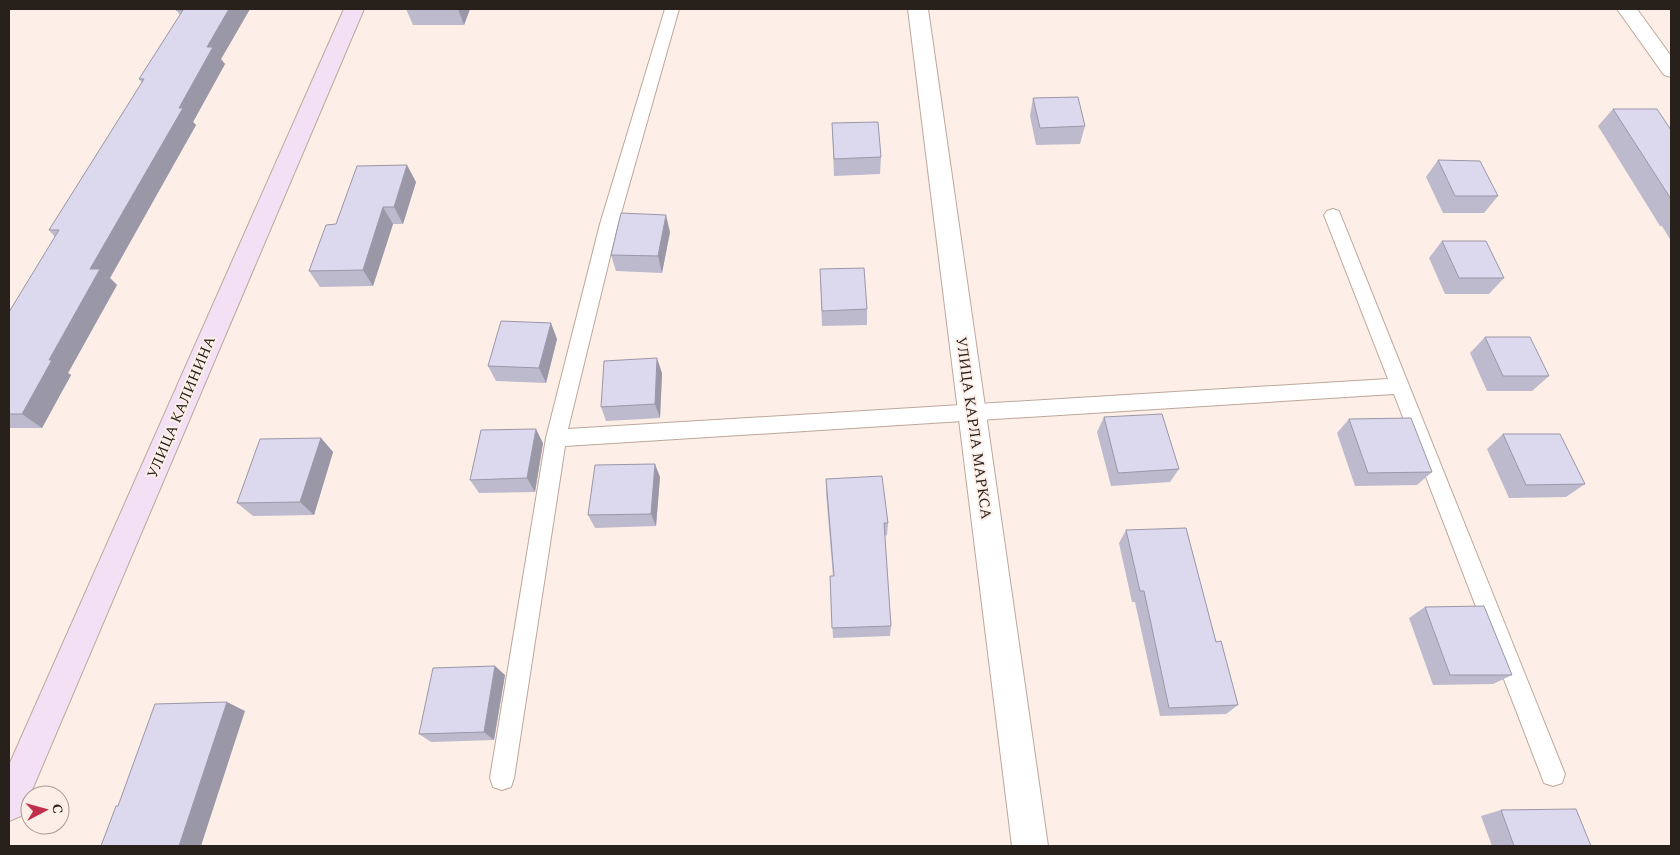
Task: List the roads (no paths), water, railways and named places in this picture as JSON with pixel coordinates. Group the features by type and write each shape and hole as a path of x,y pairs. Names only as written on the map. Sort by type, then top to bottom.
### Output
{"main road":[{"name":"УЛИЦА КАЛИНИНА","path":"9,804 354,9"}],"street":[{"name":"УЛИЦА КАРЛА МАРКСА","path":"918,9 1030,846"},
{"path":"1628,9 1671,70"}],"lane":[{"path":"502,778 556,438 609,224 672,9"},
{"path":"1333,215 1553,774"},
{"path":"556,438 972,414 1399,386"}]}
